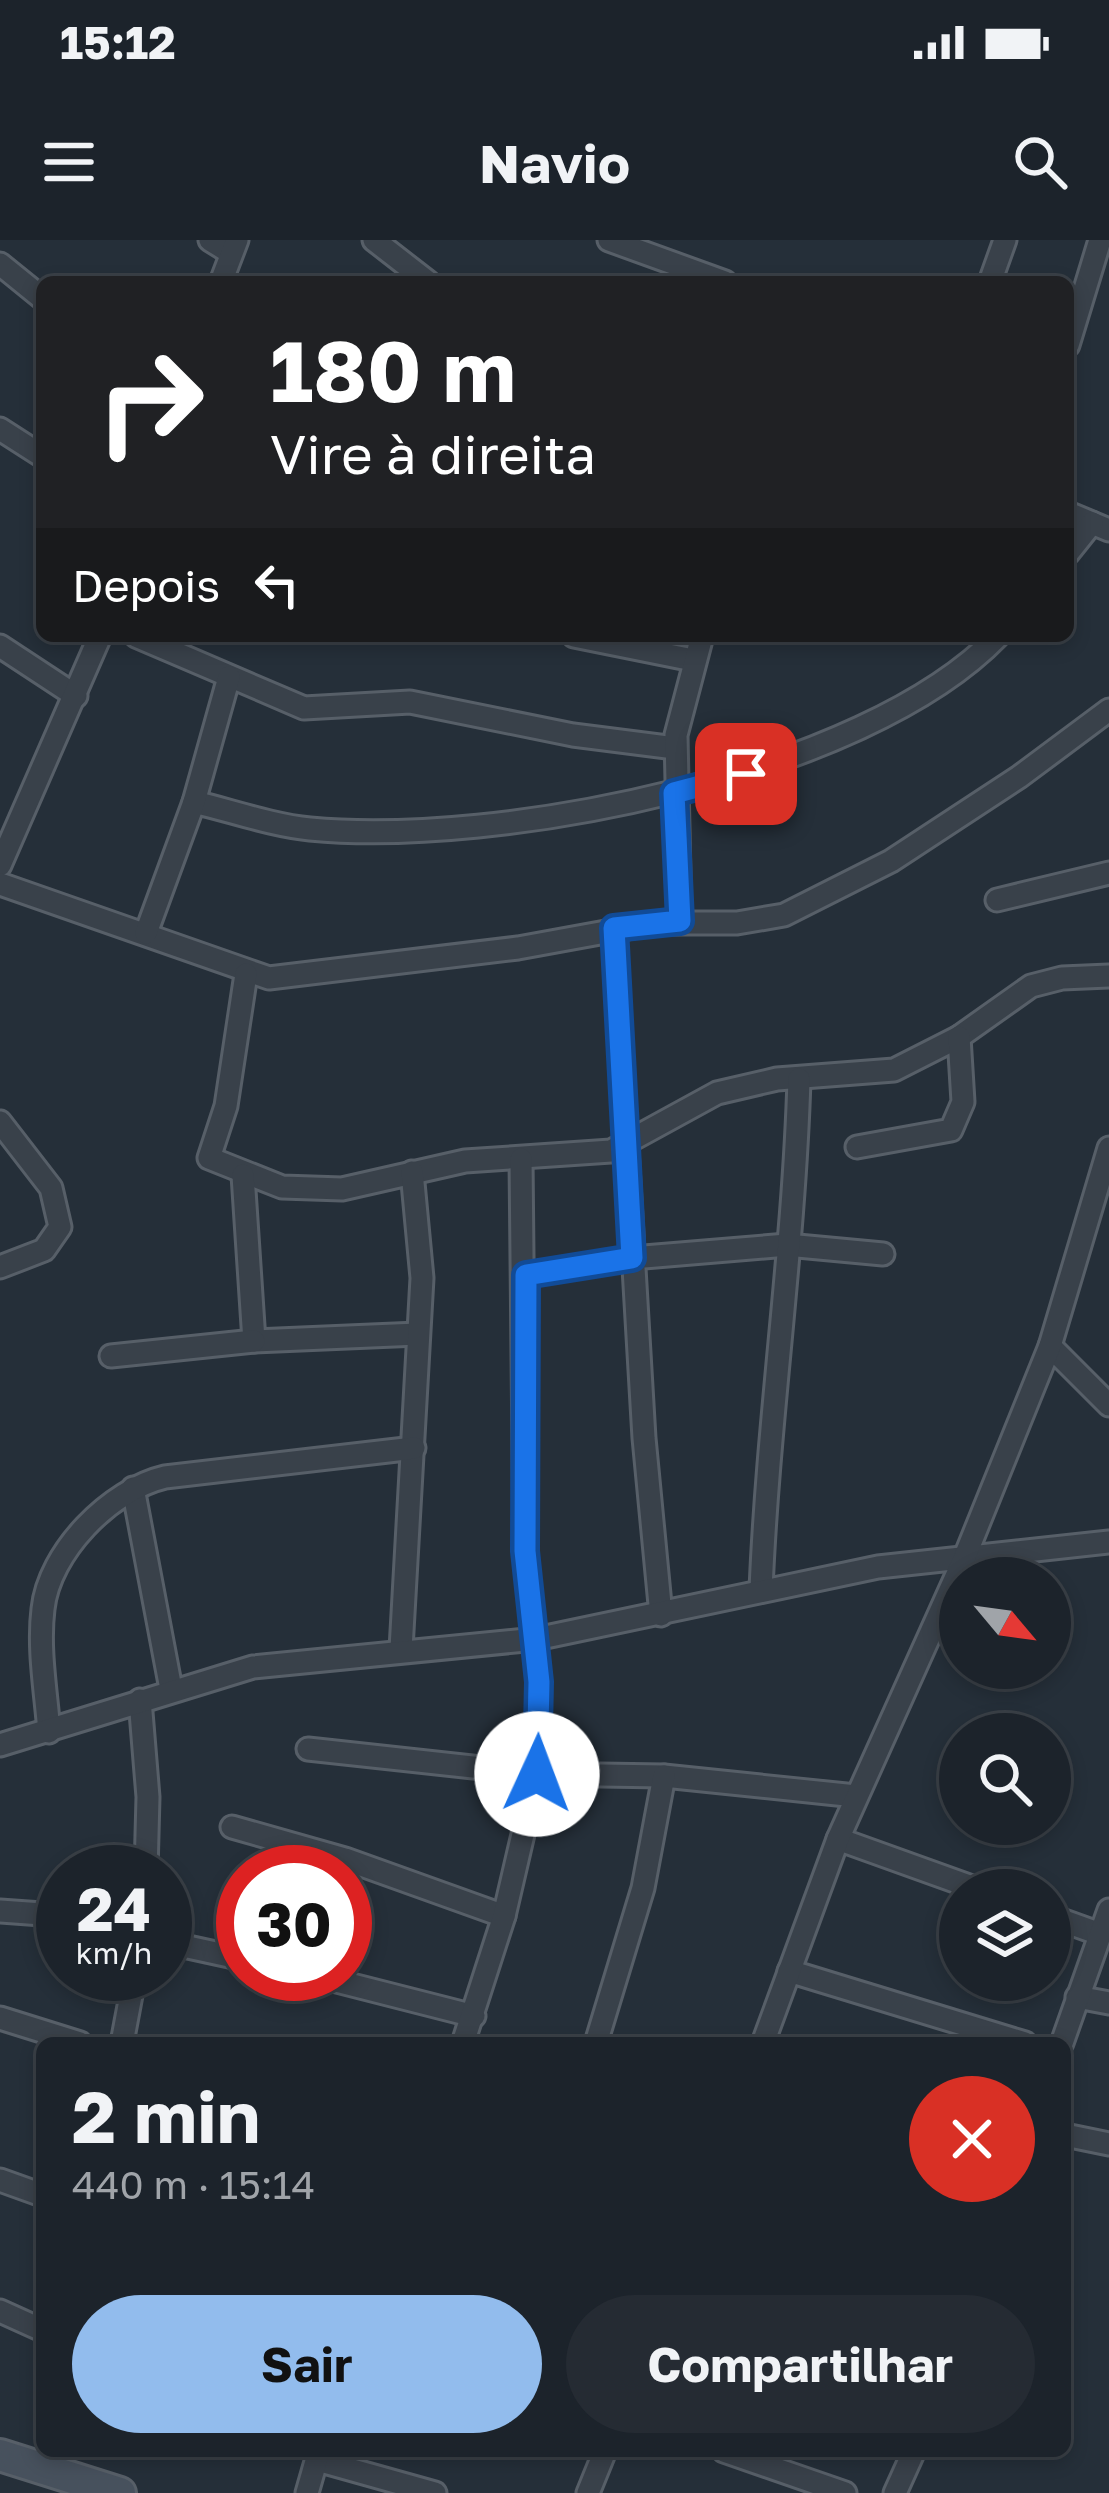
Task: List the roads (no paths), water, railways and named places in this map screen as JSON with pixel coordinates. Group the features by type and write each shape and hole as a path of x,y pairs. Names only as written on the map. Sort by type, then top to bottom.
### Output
{"street":[{"path":"210,240 234,247 223,276"},
{"path":"374,240 420,276"},
{"path":"609,240 708,276"},
{"path":"992,276 1005,240"},
{"path":"1074,325 1100,240"},
{"path":"0,264 36,293"},
{"path":"0,429 36,452"},
{"path":"1074,548 1100,526"},
{"path":"0,865 98,642"},
{"path":"150,642 304,708 410,702 573,735 675,748"},
{"path":"604,642 693,660"},
{"path":"680,921 675,748 700,642"},
{"path":"194,802 308,829 441,827 674,793 746,774 861,725 914,699 990,642"},
{"path":"0,646 76,696"},
{"path":"146,933 194,802 229,677"},
{"path":"0,884 146,933 246,974 320,976 518,948 614,928 680,921 737,923 784,915 891,861 1019,777 1109,710"},
{"path":"997,900 1109,873"},
{"path":"614,928 632,1258 661,1615"},
{"path":"246,974 226,1106 208,1153 214,1162 243,1175 282,1186 342,1189 412,1172 611,1151 717,1093 894,1070 959,1037 1031,986 1062,978 1109,976"},
{"path":"856,1147 951,1130 963,1102 959,1037"},
{"path":"761,1590 787,1244 796,1184 799,1079"},
{"path":"0,1122 51,1188 60,1227 44,1250 0,1267"},
{"path":"466,2037 504,1916 537,1774 536,1639 525,1551 526,1275 521,1159"},
{"path":"965,1557 1050,1346 1107,1161"},
{"path":"401,1649 422,1279 412,1172"},
{"path":"243,1175 254,1341"},
{"path":"526,1275 632,1258 787,1244 883,1254"},
{"path":"111,1356 254,1341 418,1334"},
{"path":"1050,1346 1109,1405"},
{"path":"50,1732 43,1603 76,1540 98,1514 133,1488 165,1477 414,1448"},
{"path":"133,1488 170,1689"},
{"path":"981,1557 1109,1542"},
{"path":"0,1745 254,1666 536,1639 878,1567 939,1561"},
{"path":"765,2037 838,1839 939,1614"},
{"path":"140,1700 147,1845"},
{"path":"308,1749 537,1774 664,1777 856,1796"},
{"path":"598,2037 643,1888 664,1777"},
{"path":"232,1828 346,1859 504,1916"},
{"path":"838,1839 939,1875"},
{"path":"1064,2037 1109,1910"},
{"path":"0,1912 36,1914"},
{"path":"1071,1924 1100,1934"},
{"path":"789,1971 1004,2037"},
{"path":"372,1990 474,2016"},
{"path":"1077,1997 1109,2003"},
{"path":"123,2037 131,2001"},
{"path":"0,2018 61,2037"},
{"path":"1071,2136 1109,2144"},
{"path":"0,2180 36,2193"},
{"path":"0,2311 36,2327"},
{"path":"308,2493 318,2457"},
{"path":"321,2457 435,2493"},
{"path":"588,2493 603,2457"},
{"path":"741,2457 844,2493"},
{"path":"895,2493 911,2457"},
{"path":"3,2463 120,2493"}]}
